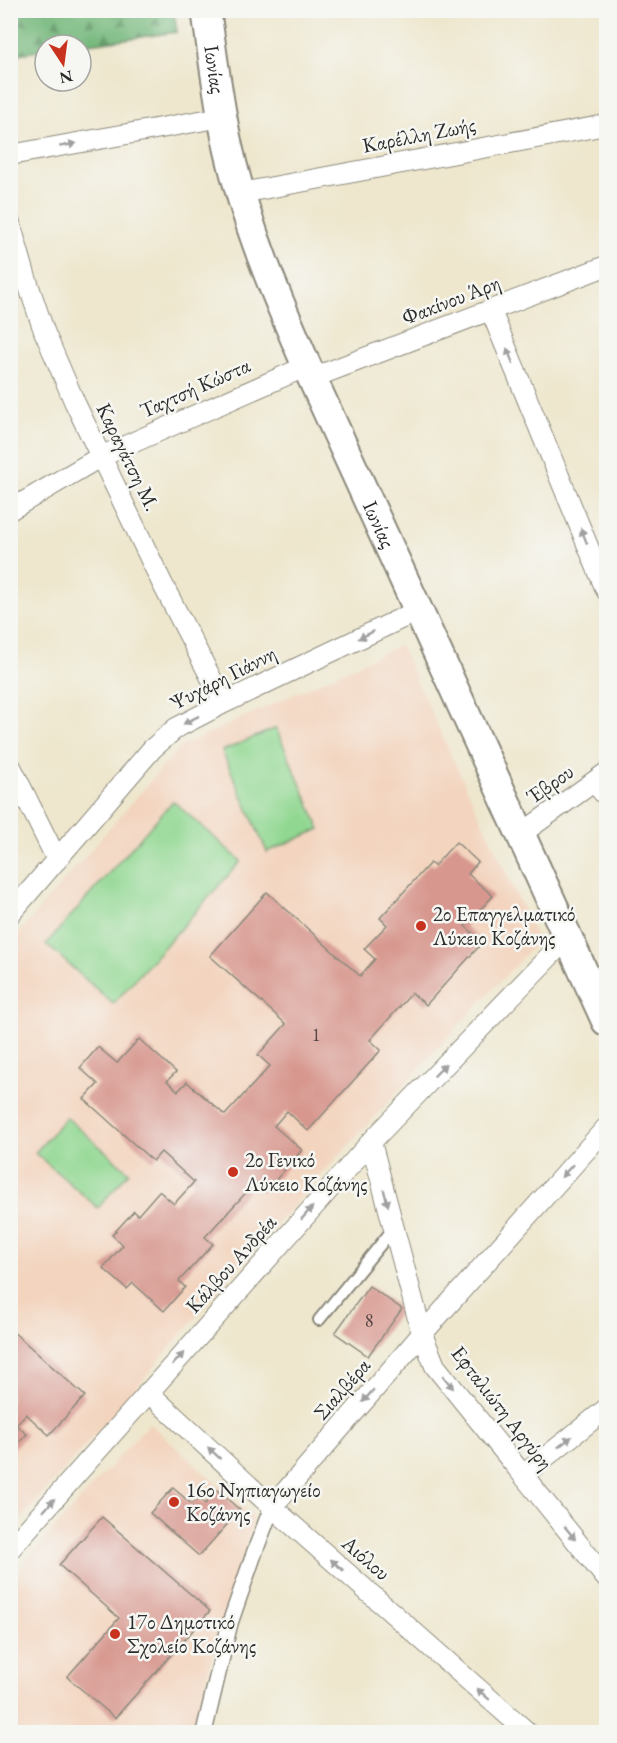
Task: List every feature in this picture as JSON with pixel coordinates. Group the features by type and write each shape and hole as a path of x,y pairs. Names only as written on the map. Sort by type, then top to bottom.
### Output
{"main road":[{"name":"Ιωνίας","path":"206,10 228,148 252,229 276,294 606,1021"}],"street":[{"path":"10,155 220,107"},
{"name":"Καρέλλη Ζωής","path":"241,193 606,125"},
{"name":"Καραγάτση Μ.","path":"10,223 44,331 75,403 224,703"},
{"name":"Φακίνου Άρη","path":"310,372 490,311 606,266"},
{"path":"490,311 606,590"},
{"name":"Ταχτσή Κώστα","path":"10,510 100,457 310,372"},
{"name":"Ψυχάρη Γιάννη","path":"10,914 152,749 176,728 419,610"},
{"path":"10,765 57,860"},
{"name":"Έβρου","path":"521,834 602,784"},
{"name":"Κάλβου Ανδρέα","path":"10,1549 371,1142 568,938"},
{"name":"Σιαλβέρα","path":"204,1732 231,1623 272,1507 422,1334 606,1128"},
{"name":"Εφταλιώτη Αργύρη","path":"371,1142 422,1334 435,1366 606,1578"},
{"name":"Αιόλου","path":"148,1392 272,1507 527,1732"},
{"path":"523,1474 606,1409"}],"lane":[{"path":"319,1320 394,1228"}],"shaded area":[{"path":"400,645 538,941 252,1251 11,1530 11,942 180,747"},
{"name":"17ο Δημοτικό Σχολείο Κοζάνης","path":"149,1423 255,1518 228,1600 192,1732 11,1732 10,1578"}],"green space":[{"path":"35,10 174,11 177,32 93,43 93,33 33,33 33,52 11,55 11,15"},
{"path":"276,728 320,829 267,852 222,751"},
{"path":"173,801 241,861 113,1004 46,944"},
{"path":"66,1117 129,1172 98,1208 35,1153"}],"building":[{"path":"456,842 478,862 468,874 493,896 465,926 483,942 426,1005 412,993 370,1040 381,1050 308,1131 287,1111 274,1126 302,1150 265,1192 255,1183 205,1237 213,1244 179,1281 185,1287 164,1311 133,1283 127,1289 103,1268 123,1245 112,1235 134,1211 138,1215 159,1191 174,1204 194,1182 161,1152 153,1161 84,1099 98,1084 80,1068 98,1047 117,1063 139,1039 176,1072 167,1081 178,1091 187,1082 225,1115 270,1066 258,1055 286,1024 210,956 267,892 360,976 375,959 364,949 387,925 380,918 430,863 434,866"},
{"path":"369,1286 402,1309 368,1356 335,1333"},
{"path":"10,1329 85,1396 49,1435 26,1414 16,1425 27,1434 10,1452"},
{"path":"173,1488 192,1504 198,1498 205,1504 217,1490 240,1510 199,1556 150,1513"},
{"path":"102,1517 210,1611 115,1718 67,1677 119,1618 59,1565"}],"place":[{"name":"2ο Επαγγελματικό Λύκειο Κοζάνης","path":"421,926"},
{"name":"2ο Γενικό Λύκειο Κοζάνης","path":"233,1172"},
{"name":"16ο Νηπιαγωγείο Κοζάνης","path":"174,1502"},
{"name":"17ο Δημοτικό Σχολείο Κοζάνης","path":"115,1634"}]}
